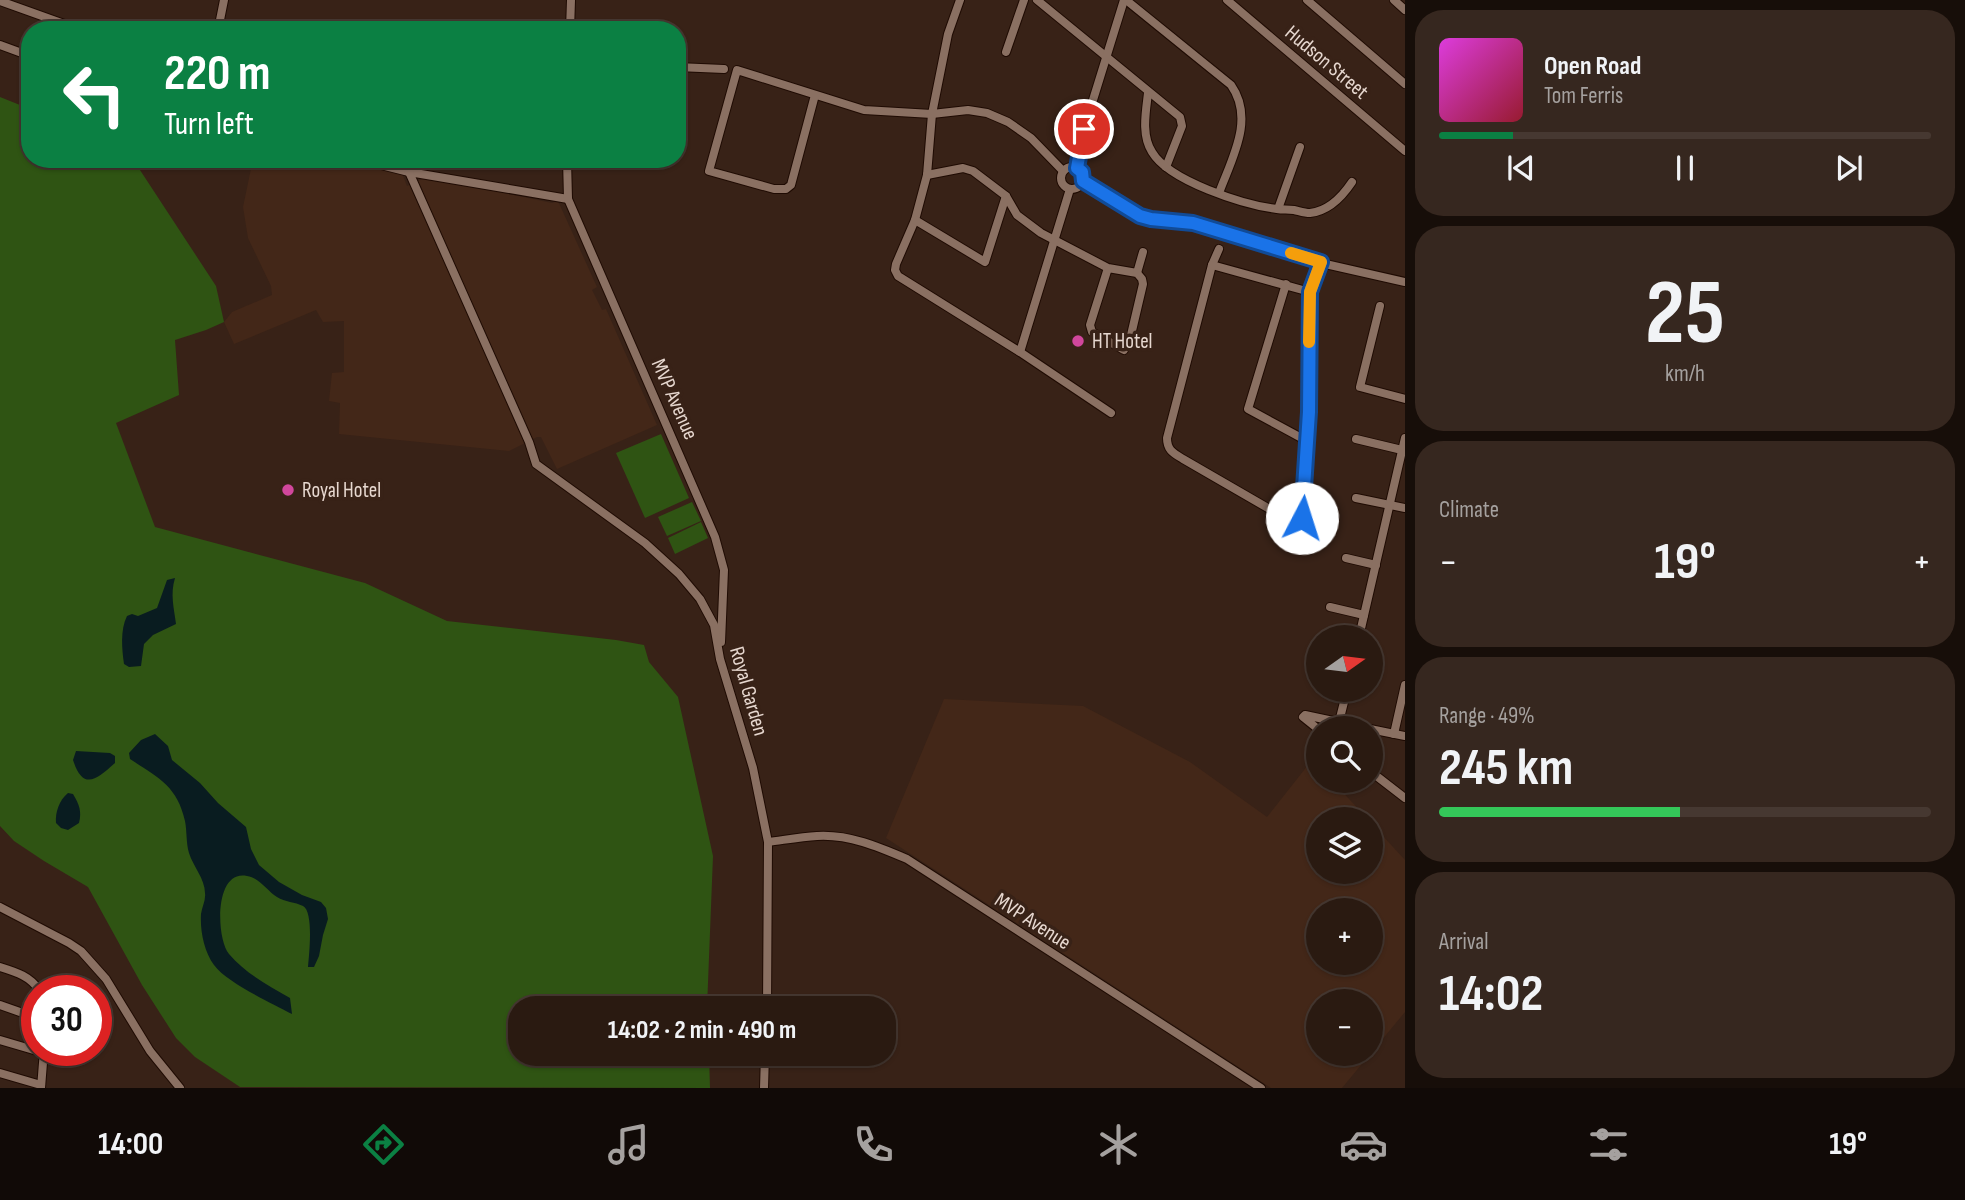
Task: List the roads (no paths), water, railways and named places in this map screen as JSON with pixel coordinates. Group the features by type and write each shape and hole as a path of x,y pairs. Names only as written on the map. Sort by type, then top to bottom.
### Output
{"street":[{"path":"220,21 224,0"},
{"path":"570,21 571,0"},
{"path":"960,0 948,34 932,114 927,175 915,220 895,270 898,276 1111,413"},
{"path":"1006,52 1024,0"},
{"path":"1037,0 1148,93 1176,112 1182,126 1166,167"},
{"path":"1077,168 1084,129 1125,0 1231,85 1239,98 1242,130 1219,192"},
{"name":"Hudson Street","path":"1227,0 1404,146"},
{"path":"1307,0 1405,84"},
{"path":"1394,0 1405,9"},
{"path":"0,1 56,21"},
{"path":"0,45 21,53"},
{"path":"686,67 724,69"},
{"path":"814,95 791,185 786,189 774,189 709,171 737,70 864,110 932,114 968,110 987,113 1008,122 1031,138 1063,172 1062,182 1070,189 1077,188 1083,181 1082,172 1077,168 1071,167 1063,172"},
{"path":"1148,93 1146,128 1153,153 1166,167 1191,183 1278,209 1308,213 1324,208 1342,197 1352,183"},
{"path":"1278,209 1300,147"},
{"path":"394,168 568,199"},
{"name":"MVP Avenue","path":"568,168 568,199 715,537 724,570 720,659"},
{"path":"927,175 968,169 1006,196 1017,215 1041,233 1108,268 1137,273"},
{"name":"Royal Garden","path":"410,172 536,464 645,542 679,574 700,599 714,625 720,659 753,768 768,842 767,996"},
{"path":"1083,181 1140,216 1193,223 1321,262 1405,282"},
{"path":"1020,352 1070,189"},
{"path":"915,220 985,262 1006,196"},
{"path":"1219,249 1212,265 1167,438 1169,449 1285,518 1298,523 1302,518 1307,441 1310,292 1321,262"},
{"path":"1108,268 1090,325 1092,332 1126,351 1143,284 1137,273 1143,252"},
{"path":"1212,265 1310,292"},
{"path":"1286,284 1248,408 1307,441"},
{"path":"1380,306 1360,387 1405,399"},
{"path":"1362,625 1405,438"},
{"path":"1356,439 1402,450"},
{"path":"1356,498 1405,508"},
{"path":"1346,558 1376,565"},
{"path":"1330,607 1364,615"},
{"path":"1394,734 1405,685"},
{"path":"1383,731 1405,736"},
{"path":"1383,781 1405,798"},
{"name":"MVP Avenue","path":"768,842 820,836 842,838 876,845 907,859 1261,1088"},
{"path":"0,907 69,943 91,961 106,979 150,1051 180,1088"},
{"path":"0,967 21,975"},
{"path":"0,1005 21,1012"},
{"path":"0,1040 21,1045"},
{"path":"0,1073 41,1086 43,1066"},
{"path":"764,1088 765,1066"}],"water":[{"path":"175,578 173,595 176,624 153,635 144,644 141,666 129,667 124,664 122,646 123,627 127,616 138,616 157,608 167,580"},
{"path":"155,734 168,746 172,760 246,827 251,849 259,865 279,882 321,902 326,908 328,919 319,956 314,967 308,967 310,925 309,916 303,906 280,899 256,879 247,876 236,877 228,883 223,893 220,920 229,954 250,973 290,998 292,1014 229,979 214,965 205,947 201,927 204,888 189,853 181,809 165,783 130,759 129,753 141,740"},
{"path":"76,751 110,753 115,756 115,763 96,778 86,779 81,776 73,760"},
{"path":"68,793 73,794 80,815 79,823 68,830 61,828 56,819 60,803"}],"place":[{"name":"HT Hotel","path":"1078,341"},
{"name":"Royal Hotel","path":"288,490"}]}
